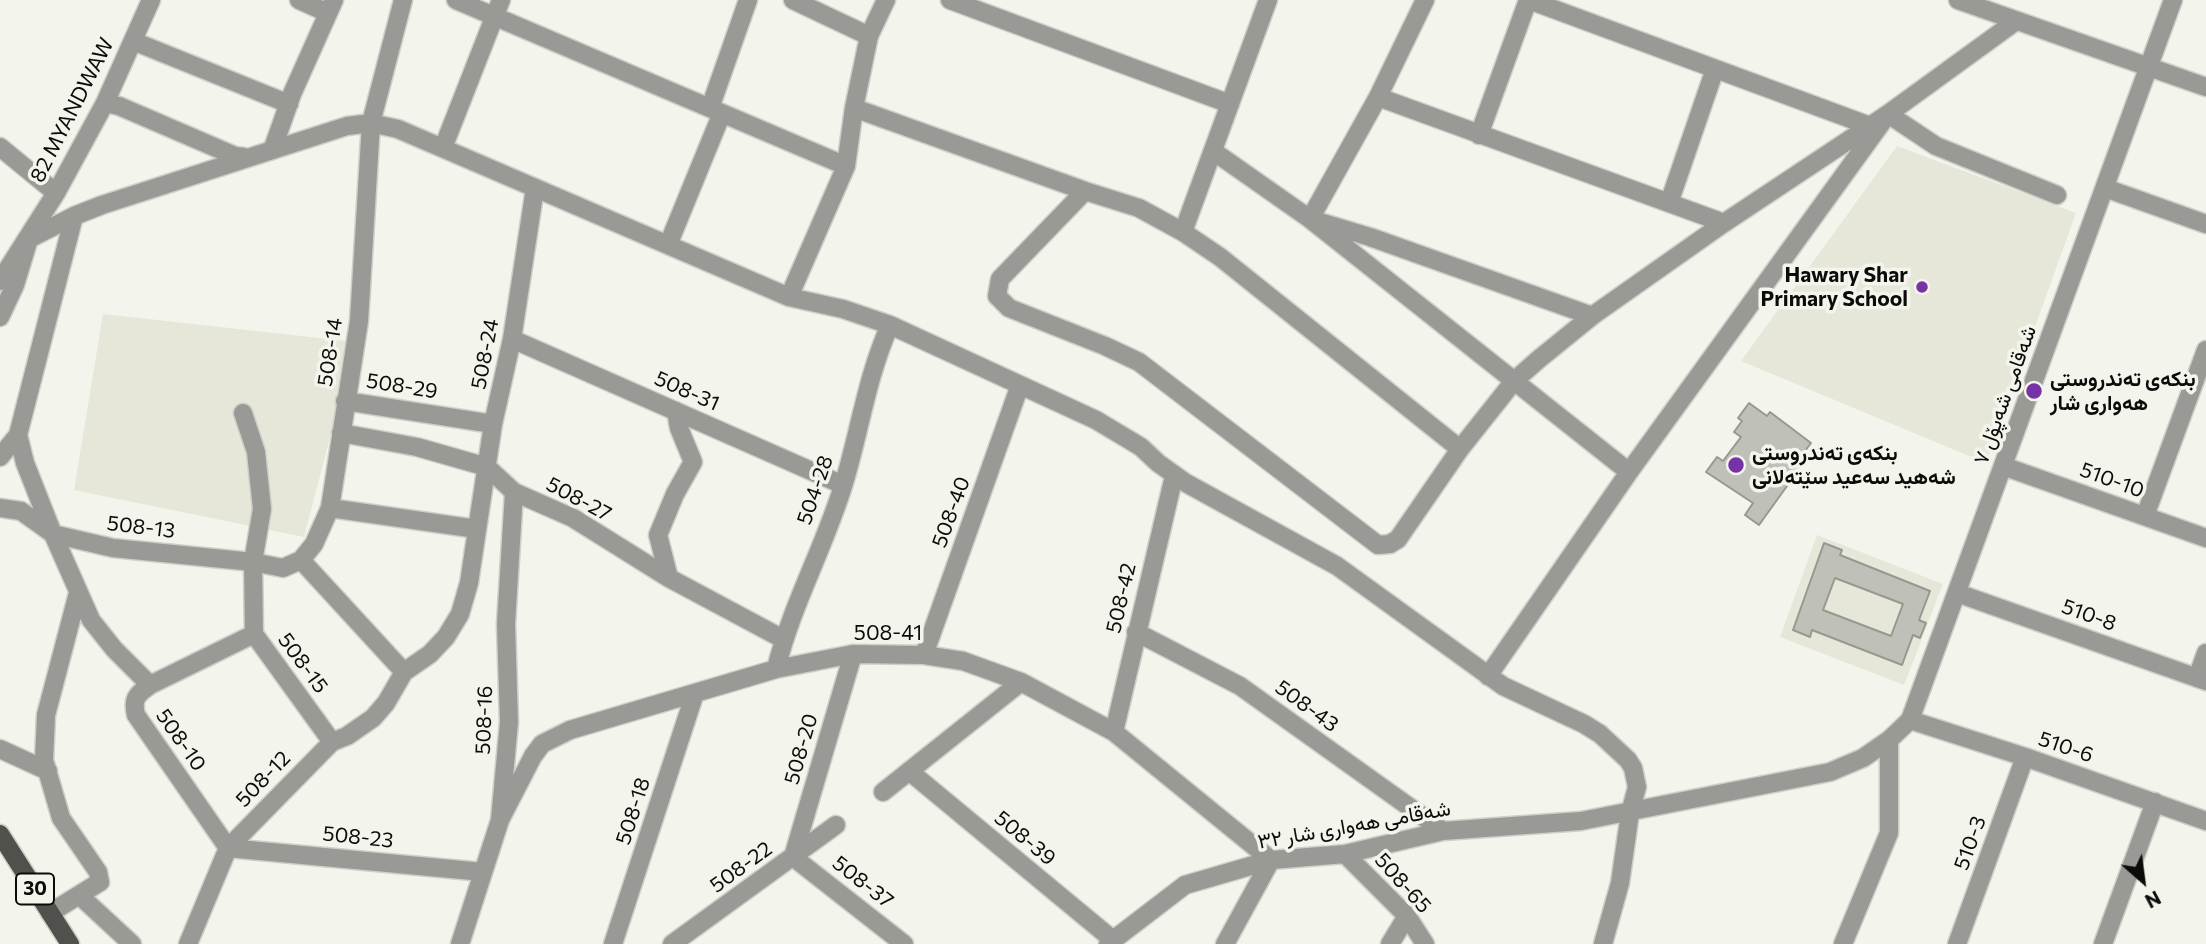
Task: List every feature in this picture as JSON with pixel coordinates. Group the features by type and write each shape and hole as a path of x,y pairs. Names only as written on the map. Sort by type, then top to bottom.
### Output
{"main road":[{"name":"30","path":"0,834 70,944"}],"street":[{"name":"82 MYANDWAW","path":"29,239 105,103 151,0"},
{"path":"273,148 331,6 299,0"},
{"name":"508-14","path":"301,560 314,544 330,508 359,321 371,123 403,0"},
{"path":"456,0 497,8 716,110 846,166"},
{"path":"668,245 716,110 748,0"},
{"path":"793,0 869,36"},
{"path":"789,297 846,166 854,108 869,36 886,0"},
{"path":"950,0 1230,104"},
{"path":"1183,232 1268,0"},
{"path":"1310,219 1378,97 1425,0"},
{"path":"1479,135 1529,0 1870,126"},
{"path":"1958,0 2206,87"},
{"name":"شەقامی شەپۆل ٧","path":"1630,813 1830,772 1863,758 1889,740 1910,720 2174,0"},
{"path":"443,148 497,8"},
{"path":"1085,191 1000,279 997,296 1009,308 1139,362 1378,545 1390,544 1398,539 1460,449 1514,381 1592,316 1724,223 1888,114 2016,21"},
{"path":"133,41 289,104"},
{"path":"1669,203 1715,69"},
{"path":"1378,97 1724,223"},
{"path":"105,103 119,106 235,156 244,157"},
{"path":"854,108 1139,208 1183,232 1220,257 1460,449"},
{"path":"1888,114 1936,146 2057,195"},
{"path":"1488,676 1629,472 1888,114"},
{"path":"0,281 29,239 74,216 244,157 347,125 371,123 398,129 789,297 843,309 890,325 1131,440 1174,476 1336,566 1488,676 1518,694 1584,724 1615,746 1628,760 1636,777 1636,796 1630,813 1620,883 1603,944"},
{"path":"0,147 56,193"},
{"path":"1213,151 1310,219 1629,472"},
{"name":"508-24","path":"404,672 446,637 460,614 469,583 494,424 512,339 535,188"},
{"path":"2105,188 2206,224"},
{"path":"0,457 18,435 74,216"},
{"path":"1310,219 1370,237 1592,316"},
{"path":"0,317 15,285 29,239"},
{"name":"504-28","path":"776,669 783,639 844,485 876,356 890,325"},
{"name":"508-31","path":"512,339 844,485"},
{"path":"2145,516 2204,360"},
{"name":"508-40","path":"924,654 1020,385"},
{"name":"508-29","path":"345,401 494,424"},
{"path":"668,578 658,535 675,494 693,462 679,428 676,411"},
{"name":"508-15","path":"243,413 256,452 262,509 253,562 254,634 332,742"},
{"name":"508-27","path":"341,433 417,447 487,467 514,492 573,519 668,578 783,639"},
{"path":"18,435 25,463 53,534 91,620 114,649 150,685"},
{"name":"510-10","path":"2003,466 2206,538"},
{"name":"508-42","path":"1114,732 1174,476"},
{"name":"508-16","path":"460,944 500,820 509,722 506,624 514,492"},
{"name":"508-13","path":"0,508 21,511 53,534 113,548 253,562 284,568 301,560"},
{"path":"330,508 477,529"},
{"path":"301,560 404,672"},
{"path":"50,913 100,882 98,872 61,818 44,760 46,716 78,593"},
{"name":"510-8","path":"1957,593 2202,680"},
{"name":"508-43","path":"1136,632 1240,686 1443,831"},
{"name":"508-10","path":"228,848 136,715 133,705 136,695 150,685 254,634"},
{"path":"2202,680 2206,653"},
{"name":"508-41","path":"500,820 542,744 570,730 776,669 853,654 924,654 963,661 1021,682 1114,732 1271,860"},
{"name":"508-20","path":"793,856 853,654"},
{"name":"508-12","path":"188,944 228,848 332,742 347,736 373,718 386,703 404,672"},
{"path":"883,792 1021,682"},
{"name":"508-18","path":"614,944 695,692"},
{"name":"510-6","path":"1910,720 2025,757 2206,821"},
{"path":"1843,944 1889,833 1889,740"},
{"path":"0,749 48,771"},
{"name":"510-3","path":"1957,944 2025,757"},
{"name":"508-39","path":"909,771 1110,942"},
{"path":"2103,944 2155,802"},
{"name":"شەقامی هەواری شار ٣٢","path":"1110,942 1185,886 1271,860 1345,853 1443,831 1581,821 1630,813"},
{"name":"508-22","path":"672,944 836,825"},
{"name":"508-23","path":"228,848 483,872"},
{"name":"508-65","path":"1345,853 1407,916 1425,944"},
{"name":"508-37","path":"793,856 892,940"},
{"path":"1225,944 1271,860"},
{"path":"79,895 132,944"},
{"path":"1390,944 1407,916"}],"shaded area":[{"name":"Hawary Shar Primary School","path":"1897,146 2076,213 1986,463 1741,361"},
{"path":"103,314 355,342 304,537 74,490"},
{"path":"1817,535 1943,584 1904,685 1780,637"}],"building":[{"name":"بنکەی تەندروستی شەهید سەعید سێتەلانی","path":"1749,403 1767,416 1770,412 1811,443 1800,458 1805,461 1759,525 1745,515 1753,503 1706,472 1717,457 1723,461 1741,437 1734,432 1742,421 1738,418"},
{"path":"1824,543 1842,550 1840,555 1930,591 1919,620 1926,623 1920,638 1913,635 1902,665 1812,630 1810,637 1793,630","holes":["1835,578 1903,604 1891,636 1823,610"]}],"place":[{"name":"Hawary Shar Primary School","path":"1922,287"},
{"name":"بنکەی تەندروستی هەواری شار","path":"2034,391"},
{"name":"بنکەی تەندروستی شەهید سەعید سێتەلانی","path":"1736,465"}]}
